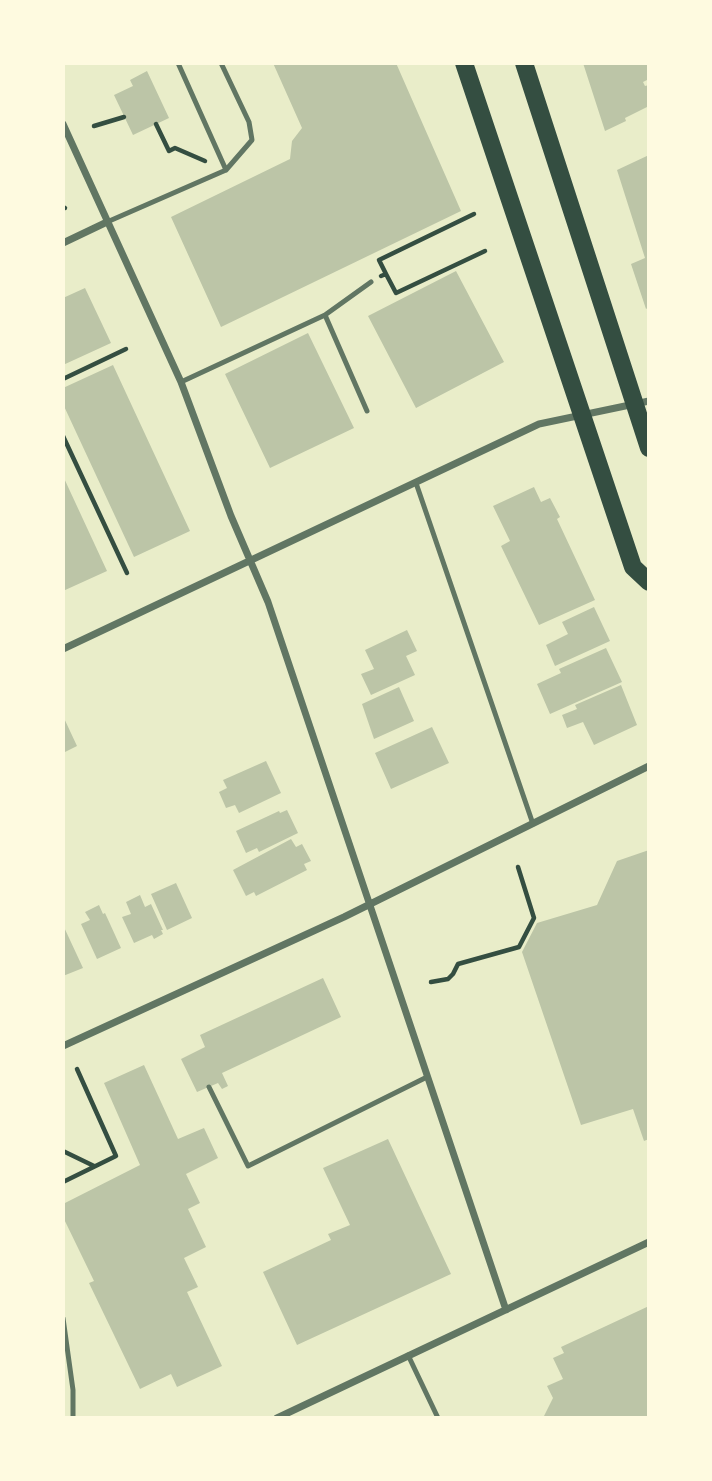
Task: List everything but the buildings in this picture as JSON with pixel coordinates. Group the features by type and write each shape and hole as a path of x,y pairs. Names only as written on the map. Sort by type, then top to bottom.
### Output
{"main road":[{"path":"464,63 634,567 649,582"},
{"path":"524,63 642,402 649,448"}],"street":[{"path":"63,124 181,382 231,516 268,602 506,1310"},
{"path":"63,243 107,222"},
{"path":"63,649 539,424 642,402"},
{"path":"63,1046 369,904 649,766"},
{"path":"277,1418 649,1242"}],"lane":[{"path":"178,63 226,170"},
{"path":"107,222 226,170 252,140 249,122 221,63"},
{"path":"181,382 325,316 371,282"},
{"path":"325,316 368,411"},
{"path":"416,483 533,824"},
{"path":"209,1087 248,1166 427,1077"},
{"path":"63,1318 73,1390 73,1418"},
{"path":"408,1355 438,1418"}],"path":[{"path":"94,126 124,117"},
{"path":"156,124 169,151 175,148 226,170"},
{"path":"474,215 379,260 396,293 485,251"},
{"path":"371,282 386,274"},
{"path":"63,379 126,349"},
{"path":"63,436 127,573"},
{"path":"430,982 448,979 458,964 519,947 534,918 519,867"},
{"path":"63,1182 116,1156 76,1069"},
{"path":"63,1151 94,1166"}]}
